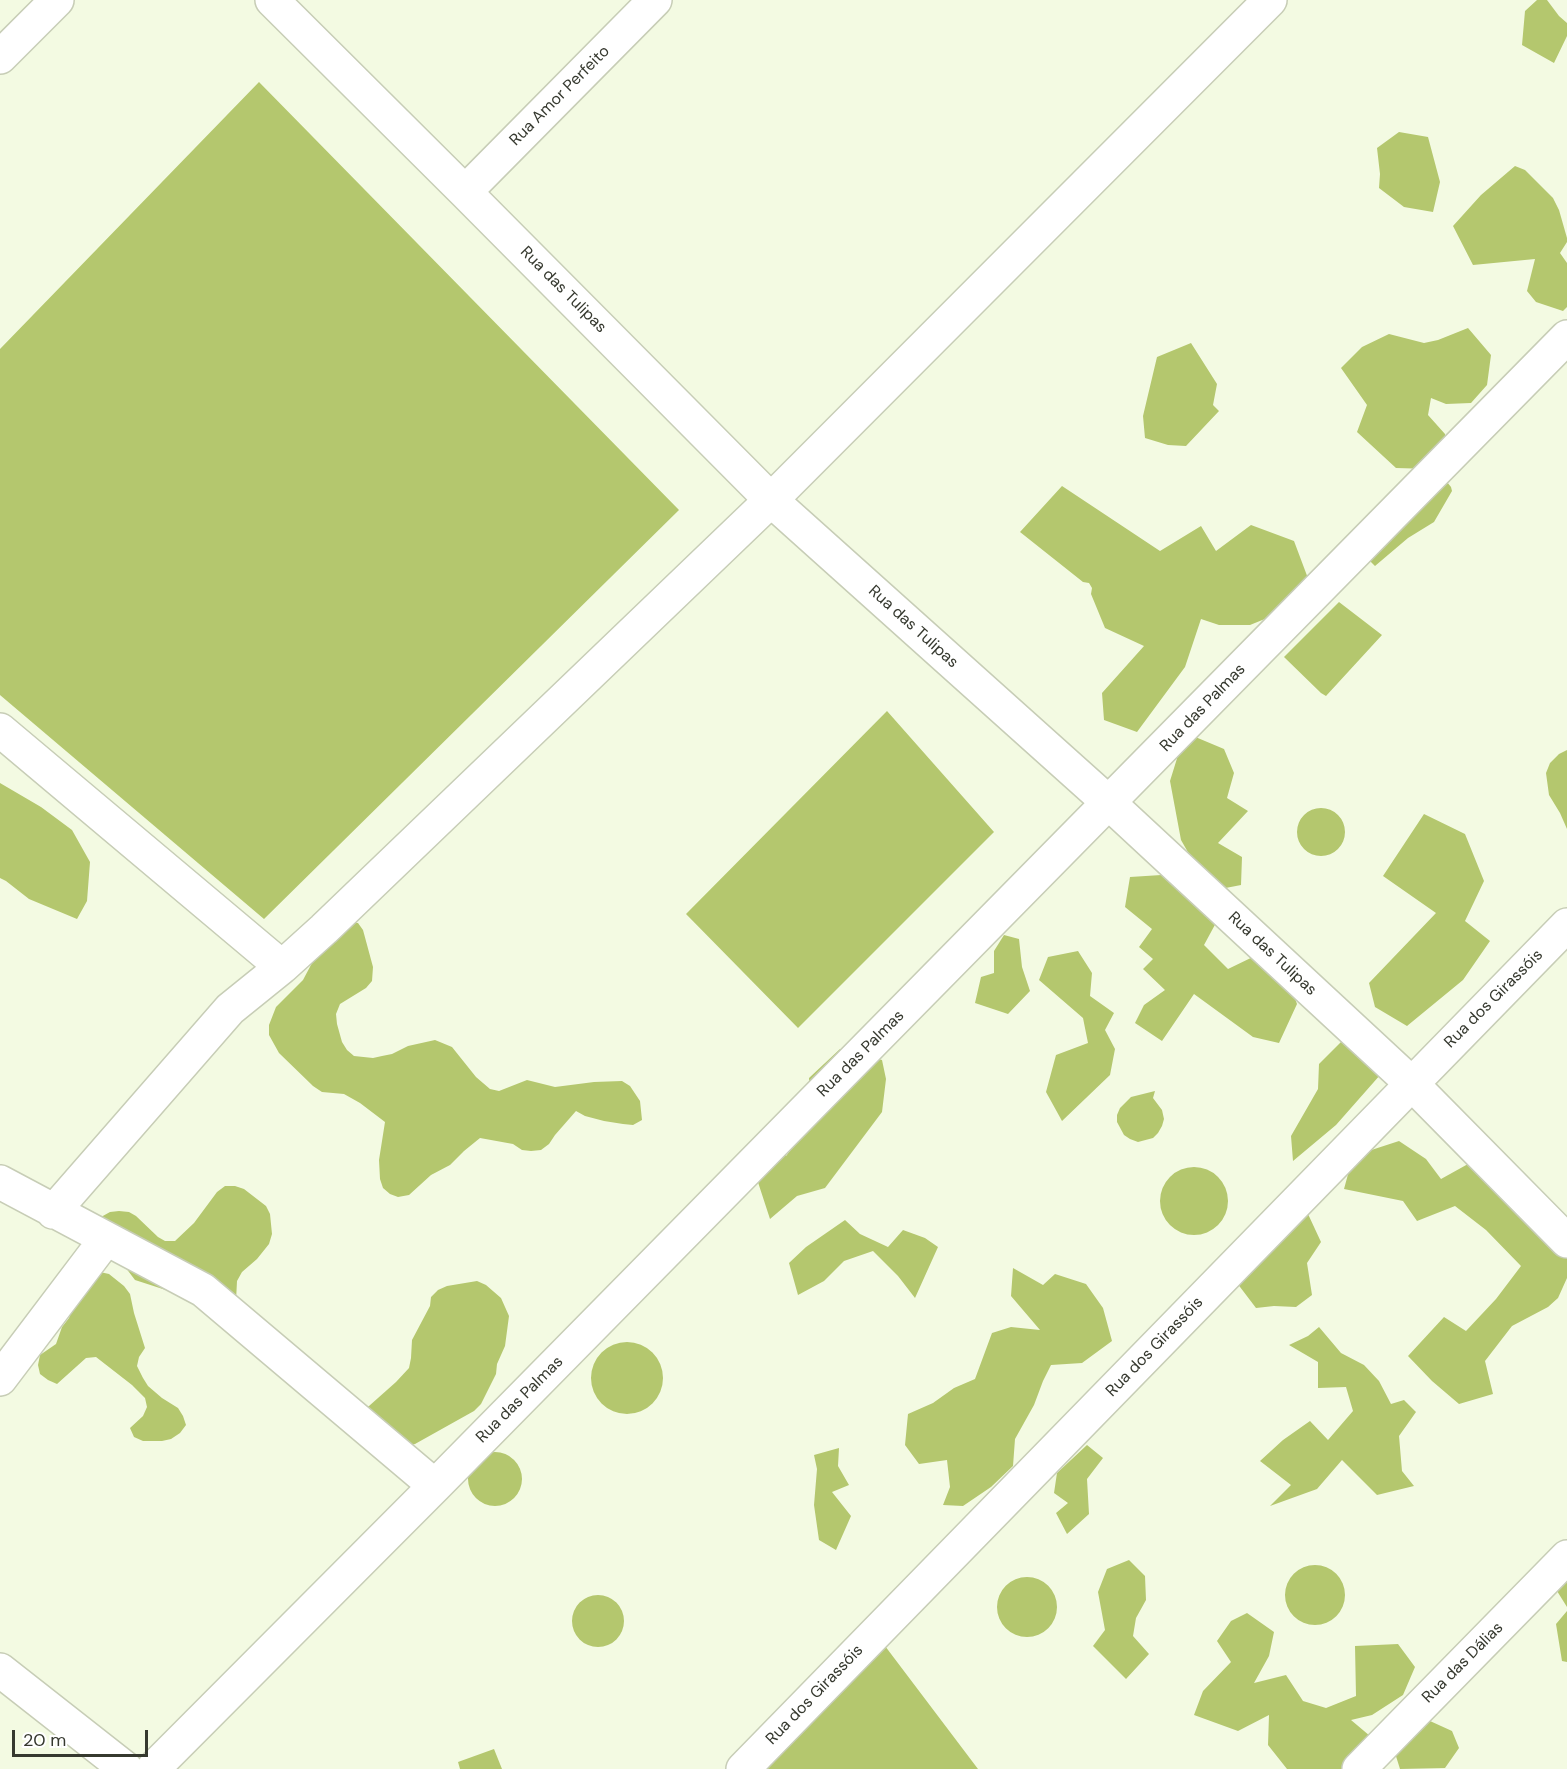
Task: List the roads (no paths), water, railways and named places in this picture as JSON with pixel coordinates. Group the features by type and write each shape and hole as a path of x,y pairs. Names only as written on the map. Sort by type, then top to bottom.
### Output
{"street":[{"path":"0,57 57,0"},
{"name":"Rua das Tulipas","path":"272,0 771,500 1110,803 1411,1083 1567,1241"},
{"name":"Rua Amor Perfeito","path":"465,192 655,0"},
{"path":"53,1212 230,1009 282,967 332,921 771,500 1270,0"},
{"name":"Rua das Palmas","path":"153,1769 1110,803 1567,337"},
{"path":"0,730 282,967"},
{"name":"Rua dos Girassóis","path":"743,1769 1567,925"},
{"path":"0,1182 203,1290 435,1486"},
{"path":"0,1379 106,1239"},
{"name":"Rua das Dálias","path":"1359,1769 1567,1557"},
{"path":"0,1670 126,1769"}]}
